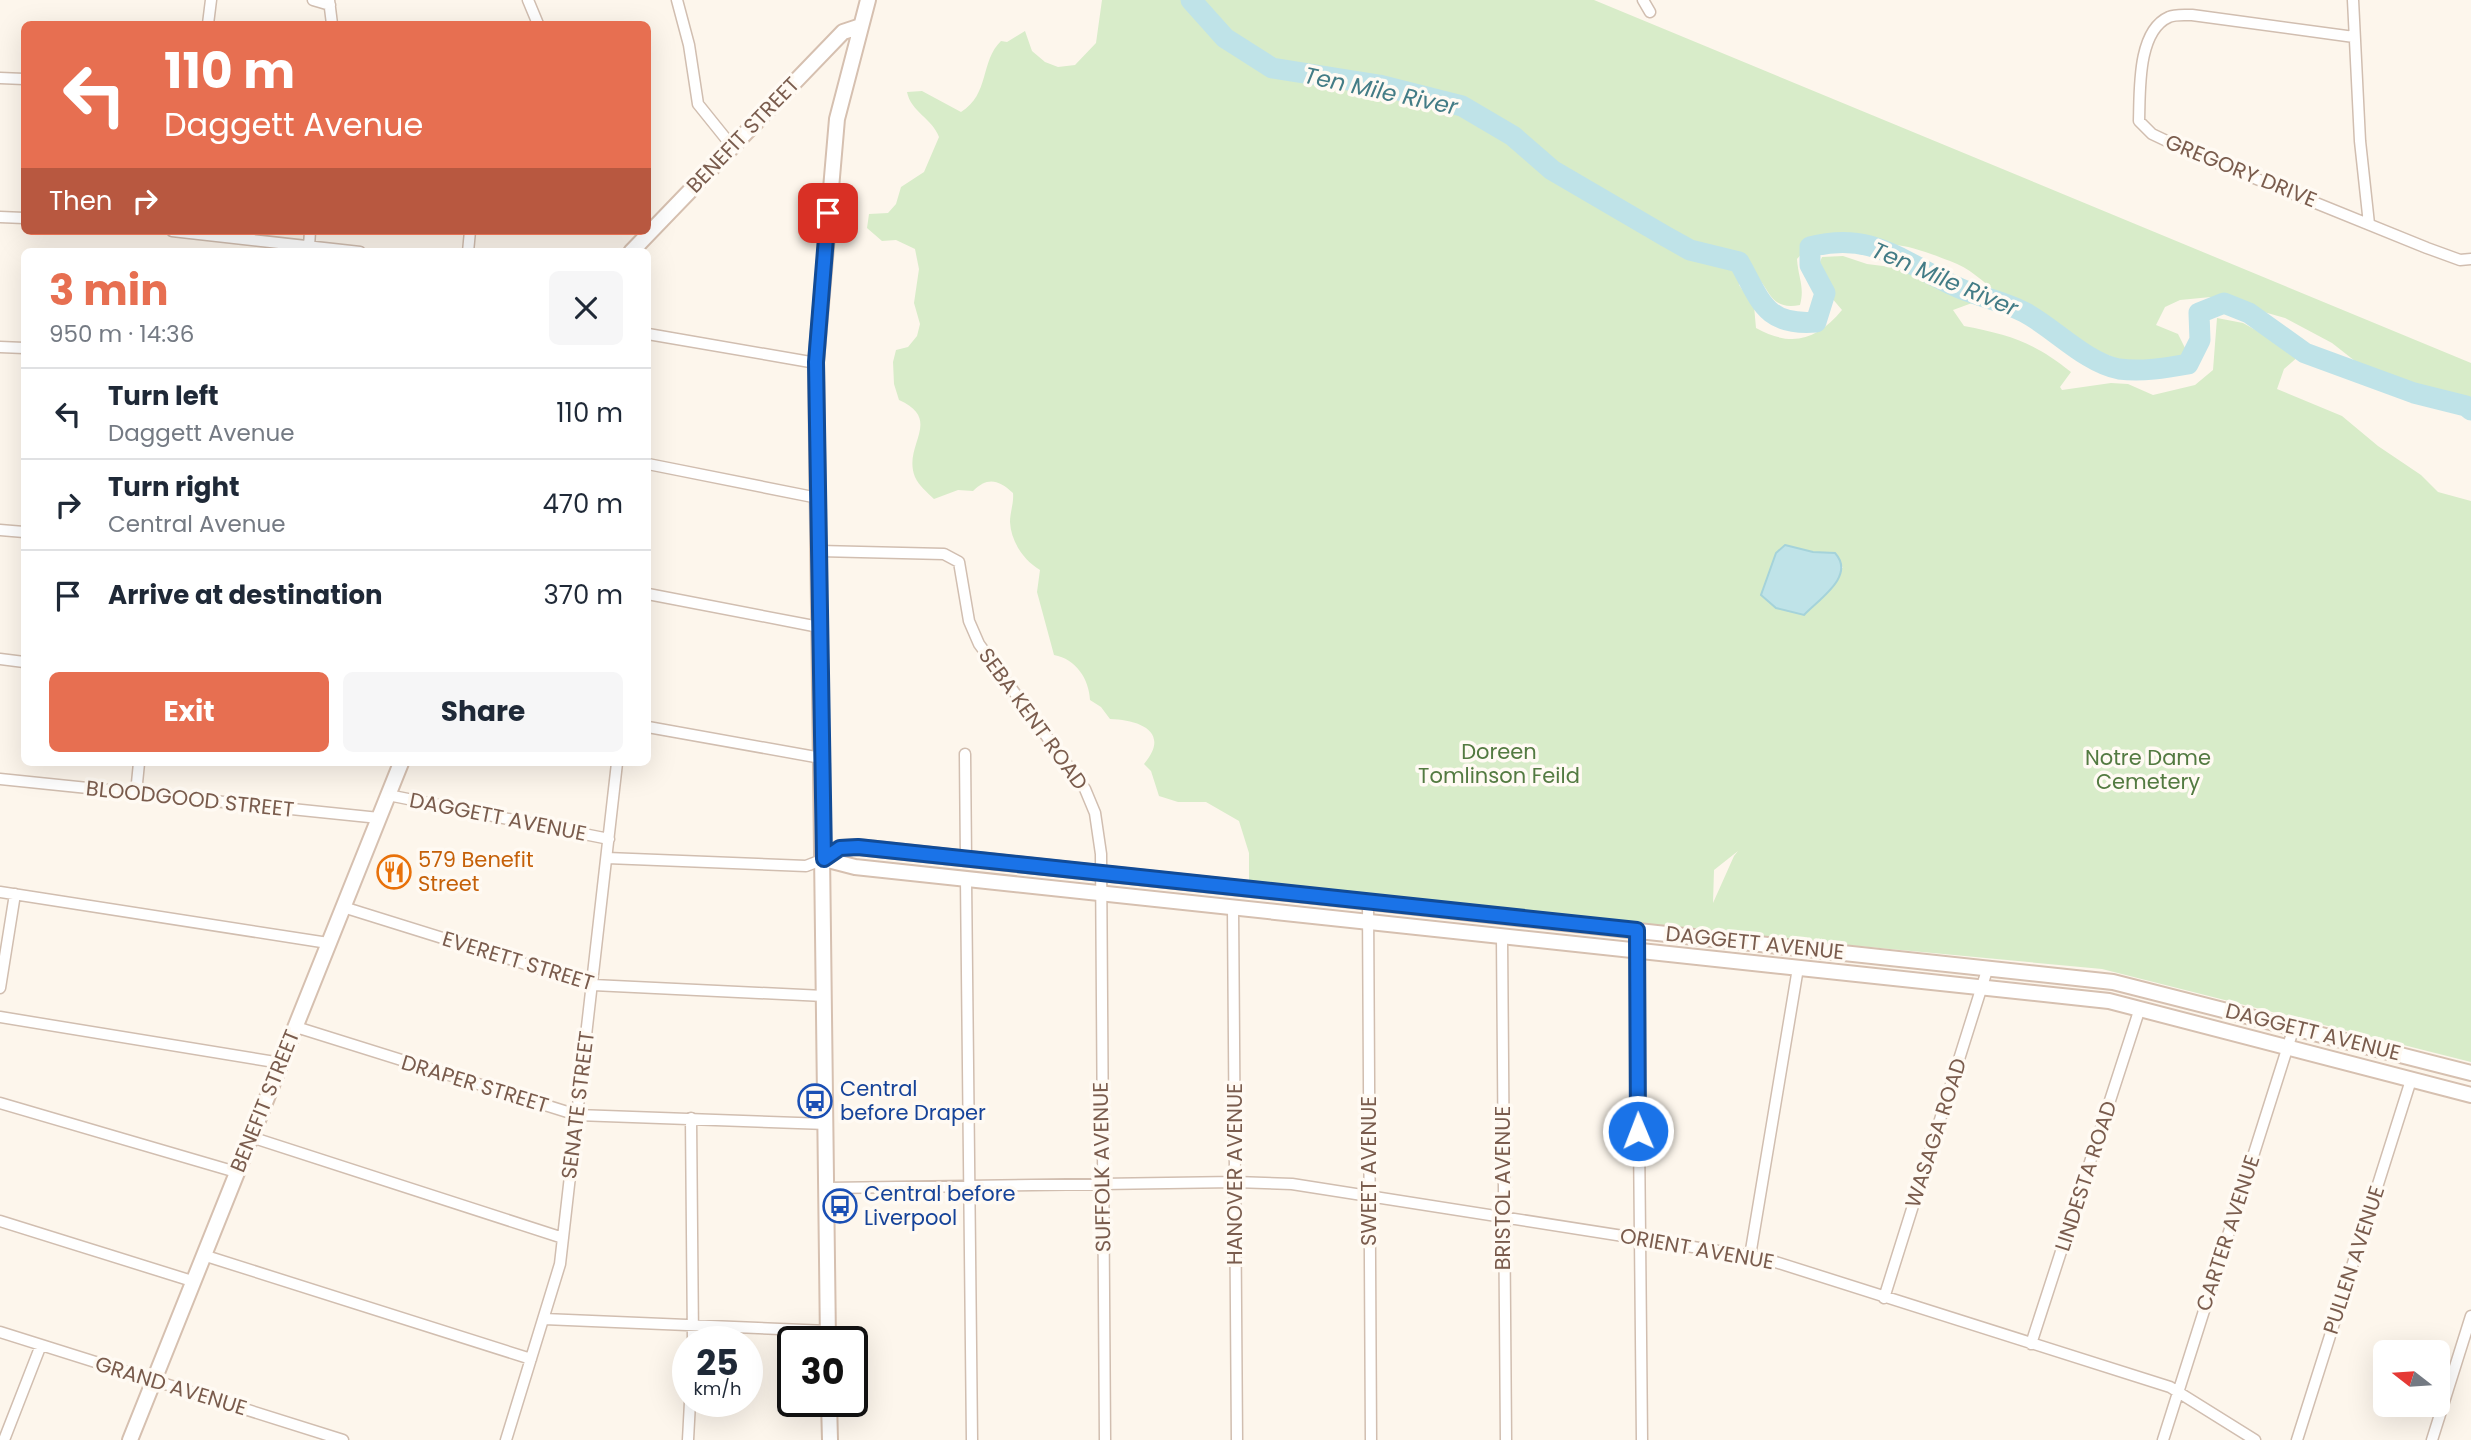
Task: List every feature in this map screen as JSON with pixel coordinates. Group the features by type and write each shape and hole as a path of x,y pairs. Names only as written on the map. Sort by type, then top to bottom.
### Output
{"street":[{"path":"208,21 211,0"},
{"path":"313,0 330,3 332,21"},
{"path":"528,0 537,21"},
{"path":"677,0 689,45 698,104 731,145"},
{"path":"828,1326 816,362 836,119 868,0"},
{"path":"1643,0 1650,12"},
{"path":"2353,0 2360,141 2370,224"},
{"name":"GREGORY DRIVE","path":"2354,37 2192,15 2170,16 2153,29 2146,52 2139,121 2152,134 2190,152 2460,260 2471,259"},
{"name":"BENEFIT STREET","path":"651,231 843,32 861,26"},
{"path":"0,78 21,79"},
{"path":"0,217 21,218"},
{"path":"208,235 319,248"},
{"path":"309,247 310,235"},
{"name":"BENEFIT STREET","path":"635,248 647,235"},
{"path":"651,334 816,362"},
{"path":"0,347 21,348"},
{"path":"651,465 818,498"},
{"path":"0,530 21,533"},
{"name":"SEBA KENT ROAD","path":"819,551 944,554 959,562 969,621 979,644 1085,789 1095,813 1099,834 1100,894"},
{"path":"651,595 819,627"},
{"path":"0,659 21,662"},
{"path":"651,728 821,758"},
{"path":"965,754 966,860"},
{"path":"136,793 139,766"},
{"name":"BENEFIT STREET","path":"130,1440 400,766"},
{"name":"SENATE STREET","path":"506,1440 560,1264 617,766"},
{"name":"BLOODGOOD STREET","path":"0,779 379,818"},
{"name":"DAGGETT AVENUE","path":"388,795 609,839"},
{"name":"DAGGETT AVENUE","path":"607,858 806,866 848,847 1988,967 2126,984 2471,1073"},
{"name":"DAGGETT AVENUE","path":"824,859 855,867 2109,1001 2471,1095"},
{"path":"966,879 972,1440"},
{"path":"0,891 328,943"},
{"path":"0,988 15,894"},
{"name":"SUFFOLK AVENUE","path":"1100,894 1105,1440"},
{"name":"SWEET AVENUE","path":"1368,902 1371,1440"},
{"name":"EVERETT STREET","path":"343,907 593,985 824,996"},
{"name":"HANOVER AVENUE","path":"1233,908 1237,1440"},
{"path":"1637,930 1642,1440"},
{"name":"BRISTOL AVENUE","path":"1502,937 1506,1440"},
{"name":"WASAGA ROAD","path":"1884,1298 1988,967"},
{"path":"1750,1256 1798,968"},
{"name":"LINDESTA ROAD","path":"2031,1344 2140,1008"},
{"path":"0,1017 281,1063"},
{"name":"DRAPER STREET","path":"296,1027 577,1115 827,1124"},
{"name":"CARTER AVENUE","path":"2163,1440 2294,1027"},
{"name":"PULLEN AVENUE","path":"2297,1440 2411,1080"},
{"path":"0,1103 236,1172"},
{"path":"691,1118 693,1326"},
{"path":"251,1137 563,1238"},
{"name":"ORIENT AVENUE","path":"828,1188 1235,1182 1292,1184 1750,1256 2178,1392 2255,1440"},
{"path":"0,1221 192,1281"},
{"path":"203,1255 531,1359"},
{"path":"2432,1440 2471,1316"},
{"path":"544,1319 674,1326"},
{"name":"GRAND AVENUE","path":"0,1332 343,1440"},
{"path":"4,1440 41,1345"},
{"path":"688,1440 689,1417"},
{"path":"830,1417 830,1440"}],"green space":[{"path":"1102,0 1594,0 2471,363 2471,403 2450,393 2369,372 2332,343 2285,318 2211,297 2180,300 2165,307 2156,325 2178,334 2189,356 2172,368 2154,369 2133,364 2083,344 2014,304 1957,264 1899,245 1872,249 1832,239 1816,241 1797,259 1802,287 1800,305 1789,306 1775,301 1751,271 1741,271 1739,285 1754,306 1756,328 1781,338 1803,338 1823,328 1842,310 1814,277 1822,257 1843,256 1867,264 1907,269 1965,288 1972,303 1953,310 1964,326 2021,341 2045,353 2071,372 2060,387 2062,390 2111,383 2128,384 2153,395 2195,385 2213,370 2217,318 2243,323 2300,355 2284,369 2277,389 2342,416 2378,446 2421,475 2438,492 2471,501 2471,1062 2102,969 1249,889 1249,853 1239,821 1206,802 1178,802 1159,796 1151,771 1144,764 1152,753 1153,736 1141,725 1110,719 1101,707 1090,700 1084,678 1075,665 1054,655 1037,592 1040,570 1023,555 1015,543 1011,529 1013,493 993,481 983,483 973,491 958,490 934,499 919,483 912,465 919,434 919,416 899,400 894,384 893,362 896,350 908,347 917,336 920,324 914,303 919,269 915,249 896,240 882,241 867,228 869,214 888,213 896,204 901,187 924,172 939,137 932,125 913,105 907,92 922,91 961,112 977,96 990,58 1001,41 1007,42 1025,31 1032,51 1045,62 1058,67 1075,65 1096,43","holes":["1785,545 1813,552 1835,553 1843,568","1738,851 1734,856 1713,903 1714,870"]}],"water":[{"path":"1785,545 1813,552 1835,553 1840,562 1841,570 1833,587 1804,615 1776,608 1761,595 1776,553"}],"waterway":[{"name":"Ten Mile River","path":"1191,0 1225,38 1272,68 1379,85 1462,106 1513,136 1552,170 1665,236 1690,250 1739,262 1767,308 1786,320 1816,322 1825,293 1810,265 1810,247 1853,243 1888,252 1959,288 2016,308 2094,360 2119,369 2145,370 2188,364 2200,340 2199,313 2224,303 2249,313 2305,353 2414,393 2466,406 2471,410"}],"place":[{"name":"579 Benefit Street","path":"394,872"},
{"name":"Central before Draper","path":"815,1101"},
{"name":"Central before Liverpool","path":"840,1206"}],"route":[{"path":"828,213 816,362 824,859 840,848 858,847 1637,930 1638,1131"}],"park label":[{"name":"Doreen Tomlinson Feild","path":"1499,764"},
{"name":"Notre Dame Cemetery","path":"2148,770"}]}
